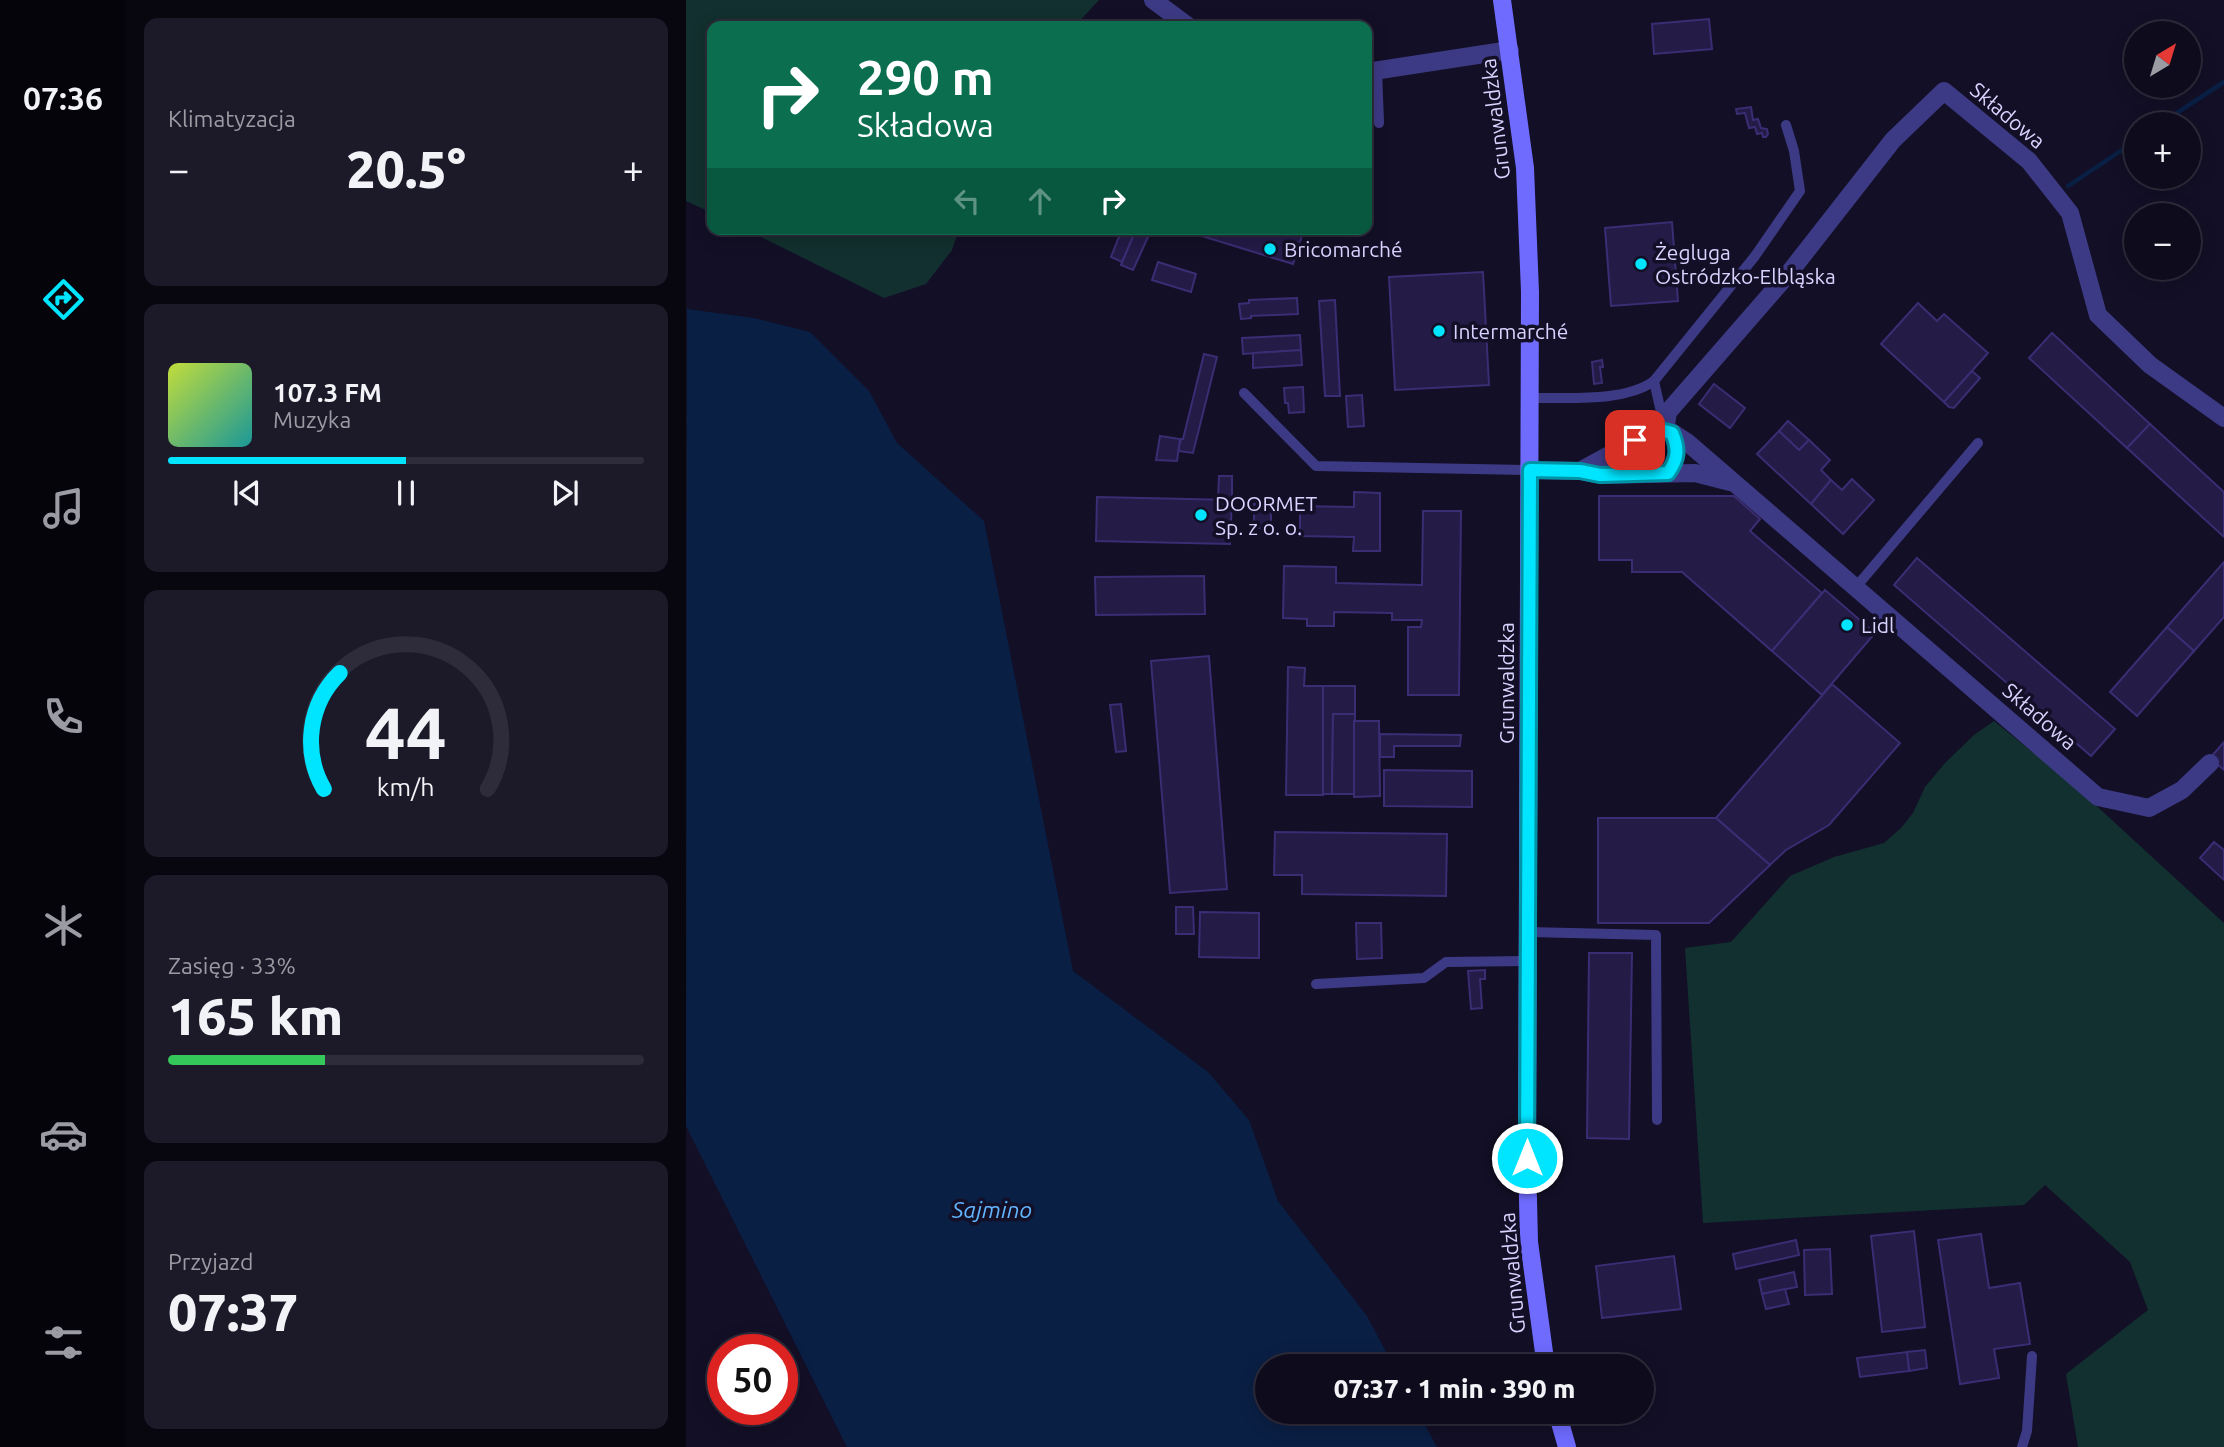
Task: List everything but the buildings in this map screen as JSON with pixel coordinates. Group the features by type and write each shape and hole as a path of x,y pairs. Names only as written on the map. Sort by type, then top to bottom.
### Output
{"main road":[{"name":"Grunwaldzka","path":"1502,0 1525,168 1530,292 1529,1242 1544,1354"},
{"path":"1560,1424 1567,1447"}],"street":[{"path":"1153,0 1181,21"},
{"path":"1372,71 1510,50"},
{"name":"Składowa","path":"1668,473 1677,456 1677,445 1669,432 1668,412 1789,273 1893,140 1944,91 2029,161 2070,213 2098,316 2150,365 2224,418"},
{"path":"1580,471 1657,429 1669,432"},
{"name":"Składowa","path":"1669,432 1687,442 1740,486 2098,797 2149,808 2182,790 2210,763"},
{"path":"1635,440 1635,458 1644,473"},
{"name":"Składowa","path":"1530,470 1580,471 1600,475 1707,475 1740,486"}],"lane":[{"path":"1372,71 1379,123"},
{"path":"1530,398 1616,396 1644,388 1654,381 1755,256 1800,191 1794,151 1786,125"},
{"path":"1654,381 1669,432"},
{"path":"1244,393 1316,466 1530,470"},
{"path":"1856,587 1978,443"},
{"path":"1528,932 1656,935 1657,1120"},
{"path":"1316,984 1424,978 1446,962 1528,961"},
{"path":"2022,1447 2027,1431 2032,1356"}],"green space":[{"path":"686,0 1099,0 1080,21 707,21 707,211 686,201"},
{"path":"757,235 957,235 952,250 926,284 884,298"},
{"path":"1994,721 2076,787 2224,923 2224,1447 2078,1447 2066,1374 2148,1310 2130,1262 2045,1185 2024,1205 1703,1223 1685,948 1731,942 1790,876 1834,857 1884,843 1913,813 1925,787 1945,763 1974,735"}],"water":[{"name":"Sajmino","path":"687,309 754,318 810,332 869,391 897,443 984,521 1073,971 1208,1072 1249,1120 1278,1201 1367,1316 1387,1354 1255,1354 1255,1424 1425,1424 1437,1447 847,1447 798,1349 798,1334 790,1334 686,1126"}],"waterway":[{"path":"2178,112 2224,82"},
{"path":"2068,186 2124,149"}],"place":[{"name":"Bricomarché","path":"1270,249"},
{"name":"Żegluga Ostródzko-Elbląska","path":"1641,264"},
{"name":"Intermarché","path":"1439,331"},
{"name":"DOORMET Sp. z o. o.","path":"1201,515"},
{"name":"Lidl","path":"1847,625"}],"route":[{"path":"1527,1158 1530,470 1566,470 1600,475 1668,473 1677,456 1677,445 1672,433 1657,429 1635,440"}]}
